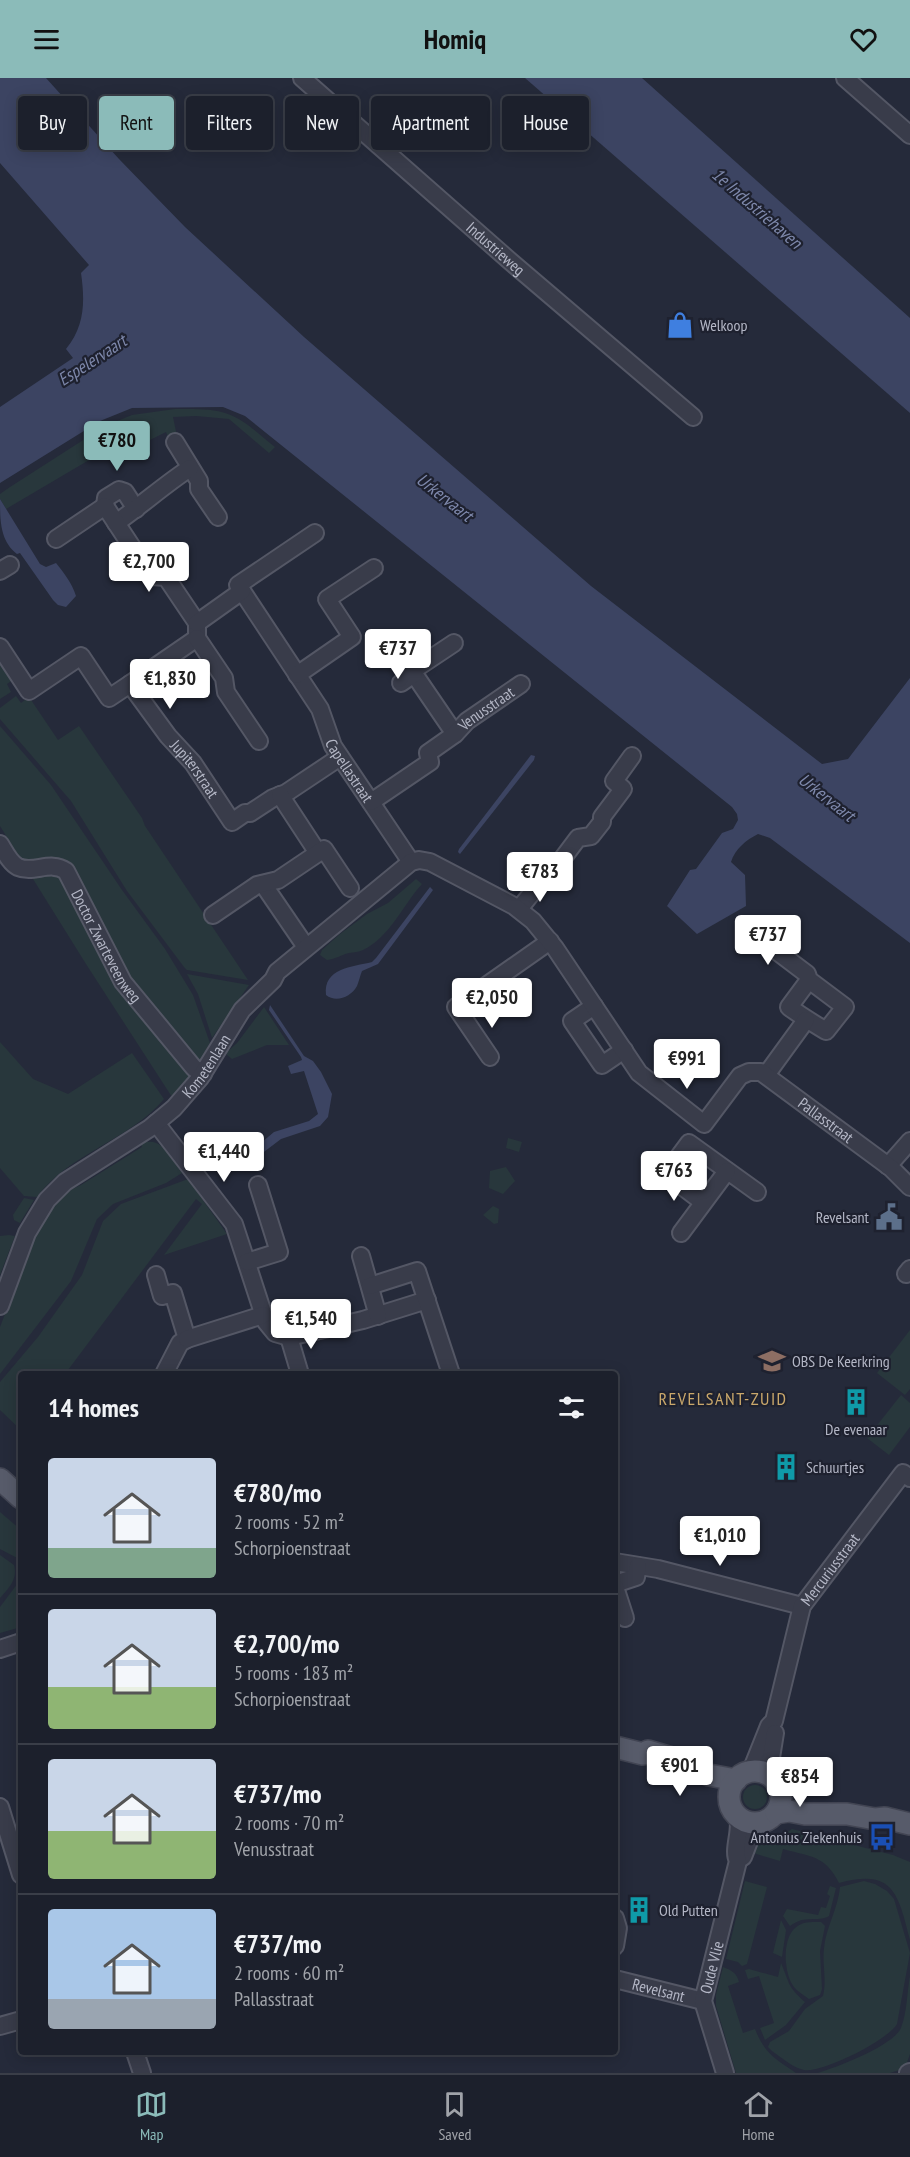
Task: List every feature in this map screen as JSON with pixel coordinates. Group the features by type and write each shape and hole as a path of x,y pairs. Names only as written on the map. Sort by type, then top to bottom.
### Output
{"main road":[{"path":"0,1479 18,1495"},
{"path":"618,1748 643,1754 648,1751 672,1757 709,1775 762,1793"},
{"path":"643,1754 646,1759 670,1768 715,1792 747,1822 762,1793"},
{"path":"734,1808 730,1789 809,1802 846,1802 877,1810 885,1818 910,1824"}],"street":[{"name":"Industrieweg","path":"302,78 510,261 693,417"},
{"path":"845,78 910,135"},
{"path":"175,442 199,481 199,489 218,517"},
{"path":"116,523 163,485 190,468"},
{"path":"136,509 125,492 119,489 106,498 105,506 151,576 166,577 224,678 226,692 259,741"},
{"path":"56,539 105,506"},
{"path":"0,647 29,691 81,656 109,698 130,684 242,591 238,585 315,533"},
{"path":"297,675 352,637 327,599 374,568"},
{"name":"Capellastraat","path":"242,591 320,709 333,746 411,862"},
{"name":"Venusstraat","path":"454,643 412,671 408,678 455,734"},
{"name":"Jupiterstraat","path":"130,684 168,736 193,763 232,822 286,793 340,757"},
{"name":"Venusstraat","path":"371,802 430,762 428,753 455,734 467,721 521,684"},
{"path":"519,909 549,872 554,870 578,838 591,836 602,822 602,817 623,789 614,782 632,756"},
{"path":"280,795 318,852"},
{"name":"Doctor Zwarteveenweg","path":"0,844 11,861 19,867 54,866 66,871 123,982 188,1061 203,1074"},
{"path":"213,915 263,884 278,880 324,849 350,888"},
{"path":"411,862 419,860 430,862 519,909 537,924 646,1080 704,1124 741,1075 753,1071 766,1075 806,1020"},
{"name":"Kometenlaan","path":"0,1306 27,1233 47,1200 65,1182 156,1123 185,1097 203,1074 243,1010 273,980 277,972 411,862"},
{"path":"263,884 306,946"},
{"path":"750,931 807,974 809,980 845,1007 826,1031 789,1007 809,980"},
{"path":"490,1057 456,1007 550,941"},
{"path":"594,1006 572,1021 579,1032 602,1065 624,1050"},
{"name":"Pallasstraat","path":"766,1075 908,1180"},
{"path":"700,1121 689,1143 666,1174 703,1202"},
{"path":"156,1123 234,1224 263,1315 273,1331 289,1337 378,1316 427,1300"},
{"path":"888,1166 910,1141"},
{"path":"689,1143 757,1192"},
{"path":"681,1233 727,1171"},
{"path":"247,1262 279,1252 258,1185"},
{"path":"361,1256 378,1316"},
{"path":"370,1286 417,1271 450,1371"},
{"path":"156,1275 162,1296 173,1293 187,1339"},
{"path":"166,1371 180,1343 263,1315"},
{"path":"289,1337 299,1371"},
{"name":"Mercuriusstraat","path":"762,1793 776,1727 774,1721 802,1606 903,1473 910,1478"},
{"path":"618,1563 658,1569 802,1606"},
{"path":"618,1584 636,1577 638,1566"},
{"path":"618,1595 625,1617"},
{"path":"0,1649 18,1643"},
{"name":"Oude Vlie","path":"738,1861 743,1859 753,1831 762,1793"},
{"path":"0,1807 18,1865"},
{"name":"Oude Vlie","path":"725,2073 703,2001 738,1861 735,1857 740,1830 734,1808"},
{"name":"Revelsant","path":"618,1980 703,2001"},
{"path":"0,2026 18,2021"},
{"path":"136,2055 142,2073"}],"shaded area":[{"path":"175,409 209,410 228,414 247,424 275,447 269,453 229,419 196,416 173,417 177,436 169,439 166,432 142,444 133,439 101,453 6,509 0,499 0,494 10,487 105,426 132,415"},
{"path":"0,658 14,679 7,684 11,692 0,699"},
{"path":"16,696 21,703 29,697 58,740 79,726 248,980 187,970 184,967 127,891 71,801 0,719 0,708"},
{"path":"0,726 51,785 165,949 193,995 210,1043 191,1074 172,1097 0,826"},
{"path":"416,879 422,884 381,938 361,951 327,960 320,955 322,950 340,934 367,914 388,903"},
{"path":"187,974 249,985 212,1038 198,994"},
{"path":"264,1007 289,1045 267,1045 232,1059 227,1052 237,1043"},
{"path":"0,1042 33,1079 68,1094 132,1053 164,1099 134,1126 65,1169 37,1197 24,1196 0,1168"},
{"path":"508,1138 522,1142 519,1152 506,1148"},
{"path":"145,1139 148,1142 159,1144 182,1173 166,1183 113,1204 97,1219 71,1281 0,1374 0,1327 38,1227 65,1192 81,1185 142,1147 140,1142"},
{"path":"506,1167 515,1181 503,1194 489,1188 490,1171"},
{"path":"188,1179 227,1234 164,1255 202,1204 196,1199 67,1371 18,1371 18,1427 0,1410 0,1382 38,1337 82,1275 103,1221 121,1204"},
{"path":"24,1198 34,1200 20,1223 14,1220 13,1215"},
{"path":"493,1206 499,1209 498,1223 494,1224 483,1215"},
{"path":"0,1236 15,1236 0,1275"},
{"path":"910,1330 910,1389 905,1395 877,1373"},
{"path":"901,1395 910,1403 910,1427 889,1455 867,1438"},
{"path":"0,1512 18,1527 18,1558 0,1549"},
{"path":"0,1555 14,1565 15,1575 7,1591 0,1598"},
{"path":"18,1583 18,1628 0,1633 0,1607"},
{"path":"750,1785 760,1785 767,1792 767,1802 760,1809 750,1809 743,1802 743,1792"},
{"path":"792,1829 893,1855 910,1862 910,1940 897,1898 882,1882 857,1879 839,1883 823,1862 783,1849 780,1861 753,1853 759,1841"},
{"path":"745,1881 767,1887 747,1964 742,1966 738,1962 726,1959"},
{"path":"864,1881 887,1891 894,1899 910,1953 897,2024 869,2046 839,2061 813,2070 800,2069 768,2047 770,2042 789,2031 805,2009 823,1996 825,1940 840,1887"},
{"path":"830,1886 836,1888 829,1916 801,1920 790,1926 783,1916 787,1909 818,1915 821,1907 826,1908"},
{"path":"781,1920 786,1930 782,1957 773,1953"},
{"path":"807,1922 821,1922 825,1926 820,1951 822,1989 820,1995 809,1999 796,1989 791,1981 786,1966 786,1949 790,1934 797,1926"},
{"path":"781,1963 792,1988 805,2002 786,2025 765,2040 760,2028 774,2023 759,1976 748,1979 745,1970 749,1969 778,1977"},
{"path":"723,1967 733,1972 739,1982 728,1986 743,2033 755,2029 771,2055 796,2073 736,2073 716,2006 716,1995"},
{"path":"910,1976 910,2054 905,2068 890,2073 818,2073 864,2055 896,2035 905,2016"}],"water":[{"path":"0,78 46,78 62,96 18,96 18,150 87,150 87,123 99,137 99,150 111,150 185,227 304,337 591,586 822,764 848,759 910,678 910,943 770,838 758,834 742,845 731,862 745,875 746,906 697,934 667,906 690,870 696,869 722,833 733,829 738,820 732,807 245,416 223,407 132,408 100,421 0,483 0,407 73,358 66,349 80,322 83,303 81,273 89,265 0,163"},
{"name":"1e Industriehaven","path":"525,78 642,78 910,318 910,413 589,134 589,96 546,96"},
{"path":"0,499 40,564 46,567 56,563 70,582 76,596 66,607 58,605 53,600 20,553 17,554 7,543 1,522"},
{"path":"531,755 535,756 534,760 460,854 459,849"},
{"path":"430,887 433,890 378,964 362,971 354,990 339,999 326,995 326,986 334,974 340,970 372,962 376,958"},
{"path":"270,1005 304,1056 313,1061 321,1072 332,1094 328,1117 320,1126 281,1139 252,1161 220,1173 223,1167 244,1157 274,1132 309,1121 318,1114 304,1071 291,1074 288,1066 302,1060 269,1010"}],"place":[{"name":"Welkoop","path":"680,325"},
{"name":"Revelsant","path":"889,1217"},
{"name":"OBS De Keerkring","path":"772,1361"},
{"name":"De evenaar","path":"856,1402"},
{"name":"Schuurtjes","path":"786,1467"},
{"name":"Antonius Ziekenhuis","path":"882,1837"},
{"name":"Old Putten","path":"639,1910"}],"district":[{"name":"REVELSANT-ZUID","path":"723,1398"}],"water label":[{"name":"Espelervaart","path":"92,360"},
{"name":"Urkervaart","path":"445,497"},
{"name":"Urkervaart","path":"827,797"}]}
